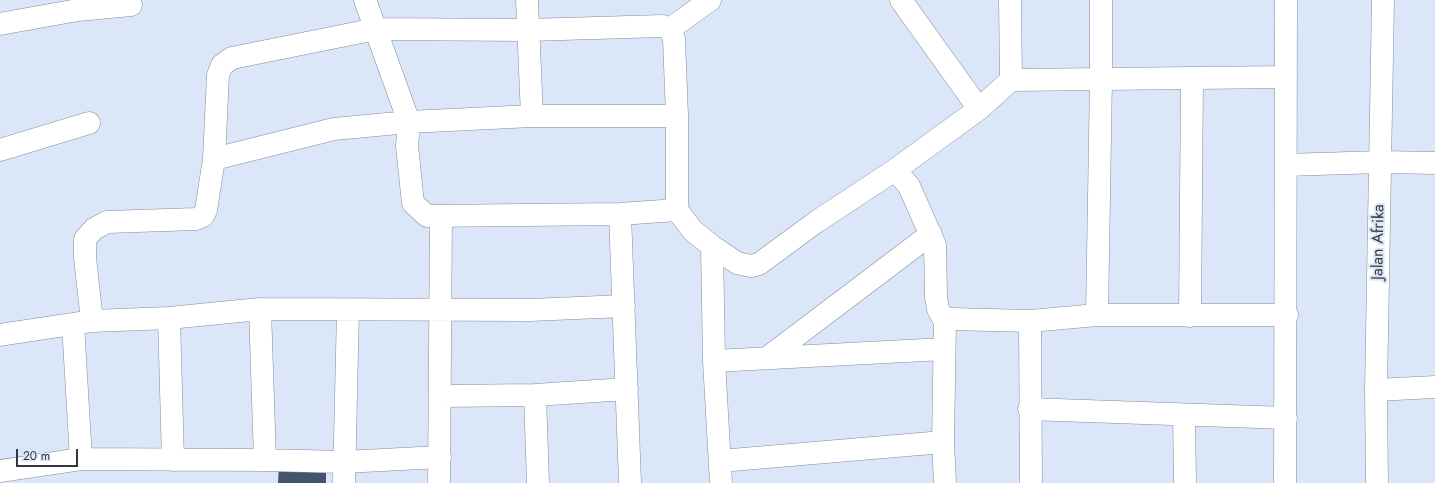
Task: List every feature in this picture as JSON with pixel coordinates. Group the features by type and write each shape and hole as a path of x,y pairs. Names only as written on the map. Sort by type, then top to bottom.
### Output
{"street":[{"path":"365,0 409,122 407,146 413,203 427,216 620,214 677,210"},
{"path":"527,0 532,116"},
{"path":"670,29 710,0"},
{"path":"901,0 979,109"},
{"path":"1010,0 1011,80"},
{"path":"1097,315 1101,79 1100,0"},
{"path":"1285,483 1287,316 1286,0"},
{"name":"Jalan Afrika","path":"1377,483 1376,390 1383,0"},
{"path":"0,24 78,10 131,5"},
{"path":"81,459 82,322 85,239 94,229 107,222 196,219 203,216 206,210 214,159 218,75 222,65 232,58 376,29 528,30 663,26 670,29 674,39 677,116 677,210 693,231 742,266 760,264 816,222 895,170 979,109 1011,80 1286,77"},
{"path":"1190,316 1192,78"},
{"path":"214,159 334,129 409,122 532,116 677,116"},
{"path":"0,150 89,123"},
{"path":"1286,165 1381,162 1435,163"},
{"path":"895,170 909,186 935,245 938,309 945,322 945,483"},
{"path":"620,214 628,389 630,483"},
{"path":"440,216 440,483"},
{"path":"767,358 931,234"},
{"path":"712,246 714,361 722,483"},
{"path":"0,335 82,322 169,318 260,310 530,310 624,306"},
{"path":"260,310 265,460"},
{"path":"344,473 348,310"},
{"path":"945,322 951,319 1030,321 1097,315 1287,316"},
{"path":"169,318 173,460"},
{"path":"1030,321 1032,483"},
{"path":"714,361 944,350"},
{"path":"1376,390 1435,387"},
{"path":"440,396 535,395 628,389"},
{"path":"535,395 538,483"},
{"path":"1030,409 1286,418"},
{"path":"1184,415 1184,483"},
{"path":"720,460 944,442"},
{"path":"5,475 81,459 265,460 344,473 440,457"}],"building":[{"path":"279,464 326,464 326,483 278,483"}]}
